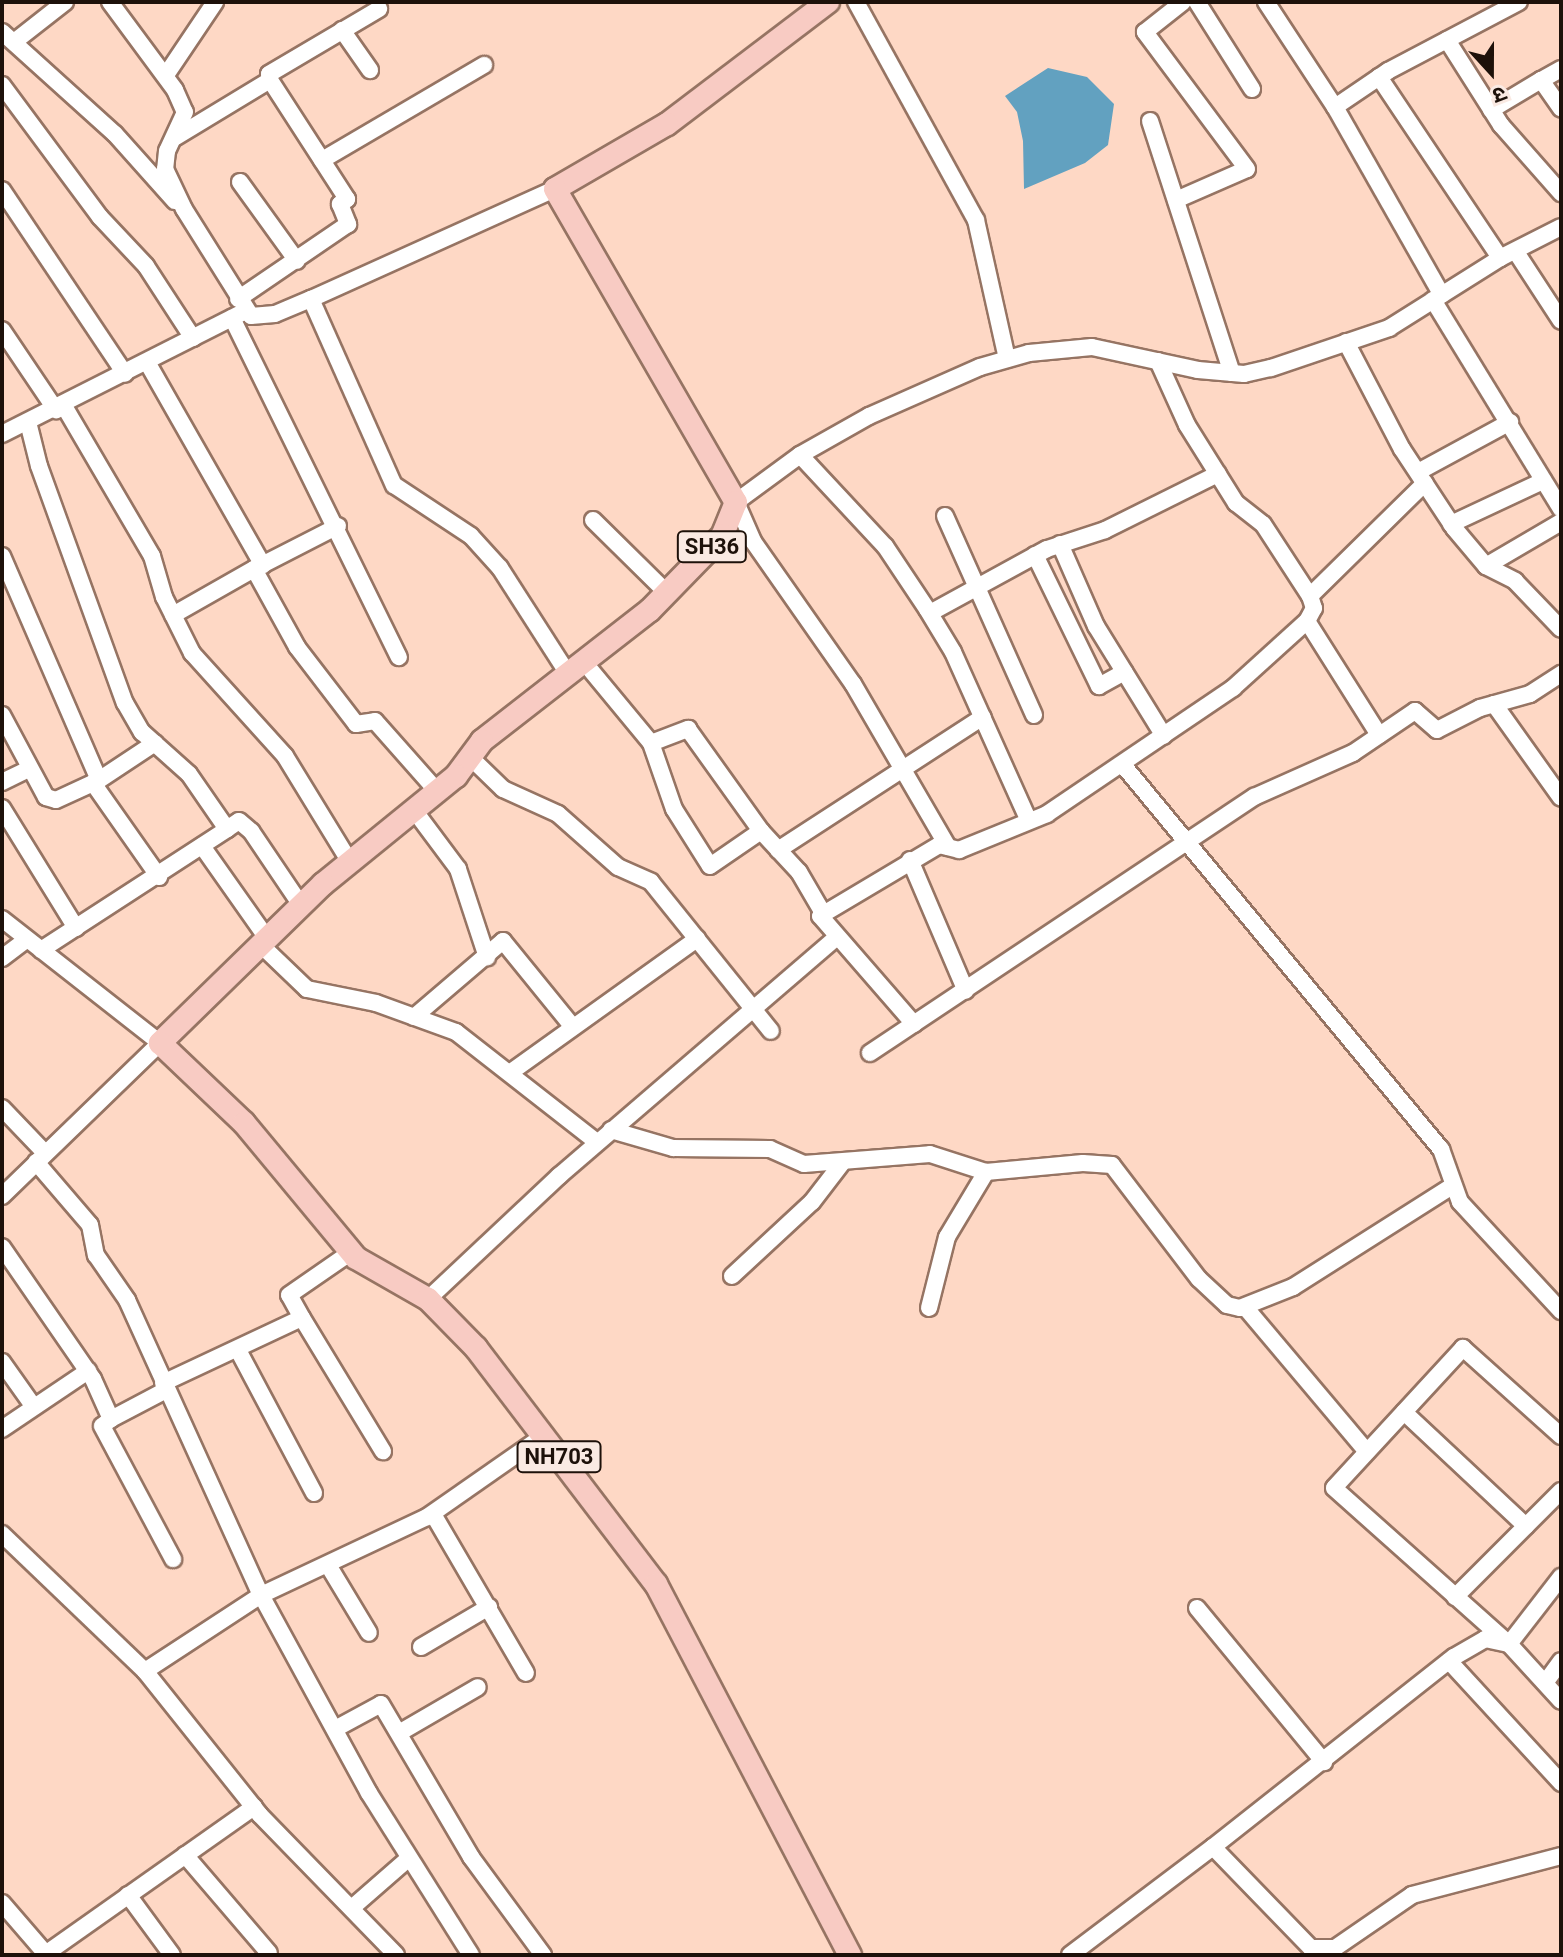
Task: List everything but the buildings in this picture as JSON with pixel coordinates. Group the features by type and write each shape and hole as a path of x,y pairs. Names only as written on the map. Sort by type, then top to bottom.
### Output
{"highway":[{"path":"555,189 667,124 828,2"},
{"name":"SH36","path":"160,1043 301,905 437,791 482,741 667,593 723,535 736,502 555,189"},
{"name":"NH703","path":"160,1043 244,1123 351,1252 428,1299 476,1348 656,1584 850,1955"}],"street":[{"path":"65,2 8,37 115,134 184,209"},
{"path":"110,2 166,75 185,112 165,169 238,309 399,657"},
{"path":"166,75 215,2"},
{"path":"856,2 976,220 1007,359"},
{"path":"1176,200 1247,169 1145,32 1183,2"},
{"path":"1197,2 1252,89"},
{"path":"1266,2 1335,107 1437,297 1561,509"},
{"path":"1335,107 1379,77 1519,2"},
{"path":"2,434 60,408 193,338 238,309 348,224 340,204 347,199 269,74 379,9"},
{"path":"342,30 370,70"},
{"path":"1447,40 1491,110 1561,193"},
{"path":"322,160 484,65"},
{"path":"1491,110 1561,69"},
{"path":"1379,77 1508,255 1561,321"},
{"path":"176,137 270,80"},
{"path":"1541,80 1561,109"},
{"path":"2,85 8,106 100,217 146,266 193,338"},
{"path":"1150,121 1232,373"},
{"path":"240,182 297,261"},
{"path":"238,309 275,314 555,189"},
{"path":"2,190 125,374"},
{"path":"948,847 853,684 753,541 736,502 800,455 918,391 1007,359 1092,347 1232,373 1271,368 1389,328 1508,255 1561,227"},
{"path":"311,299 394,485 471,536 500,568 576,668 651,743 674,809 710,866 761,831"},
{"path":"2,330 60,408 152,556 173,615 192,653 285,756 350,862"},
{"path":"1346,342 1421,477 1451,524 1486,566 1515,581 1559,624"},
{"path":"823,913 939,845 959,850 1029,821 1123,765 1233,688 1307,621 1314,608 1310,596 1263,524 1236,503 1187,425 1158,361"},
{"path":"147,362 258,567 297,647 356,724 375,721 437,791"},
{"path":"28,422 107,664 142,732 189,774 227,829"},
{"path":"1310,596 1421,477 1510,422"},
{"path":"800,455 885,546 930,613 983,717 1029,821"},
{"path":"930,613 1035,555 1105,530 1218,474"},
{"path":"1451,524 1543,481"},
{"path":"945,516 1034,715"},
{"path":"593,520 667,593"},
{"path":"1486,566 1561,522"},
{"path":"173,615 338,526"},
{"path":"1060,544 1124,672 1164,736"},
{"path":"1035,555 1099,686 1124,672"},
{"path":"2,556 96,782 159,877"},
{"path":"1307,621 1379,735"},
{"path":"870,1053 966,991 1185,839 1254,797 1353,753 1415,711 1437,730 1494,704 1530,694 1561,674"},
{"path":"1494,704 1561,798"},
{"path":"2,715 46,797 56,800 96,782 155,743"},
{"path":"778,850 905,771 983,717"},
{"path":"651,743 688,729 778,850 837,937 914,1024"},
{"path":"470,757 503,789 558,814 618,867 651,882 753,1013 771,1031"},
{"path":"1123,765 1441,1149 1452,1186 1561,1311"},
{"path":"2,782 29,769"},
{"path":"2,808 76,928"},
{"path":"414,810 458,869 487,957"},
{"path":"41,950 159,877 239,821 251,831 301,905"},
{"path":"202,846 263,941 307,989 376,1003 456,1032 597,1142"},
{"path":"910,860 966,991"},
{"path":"2,919 160,1043 2,1196"},
{"path":"428,1299 597,1142 753,1013 837,937"},
{"path":"2,958 27,939"},
{"path":"511,1072 697,939"},
{"path":"414,1017 503,941 573,1027"},
{"path":"2,1108 90,1225 96,1255 127,1300 165,1387 212,1479 261,1595 409,1858 471,1955"},
{"path":"611,1130 673,1148 770,1149 804,1164 930,1154 986,1172 1083,1163 1112,1165 1199,1279 1227,1305 1245,1307 1293,1287 1452,1186"},
{"path":"732,1276 812,1202 842,1163"},
{"path":"929,1308 947,1237 986,1172"},
{"path":"2,1247 88,1371 111,1419"},
{"path":"351,1252 289,1295 383,1451"},
{"path":"1245,1307 1367,1452"},
{"path":"173,1559 102,1426 165,1387 302,1318"},
{"path":"1561,1436 1463,1348 1334,1488 1509,1644 1561,1701"},
{"path":"238,1350 314,1493"},
{"path":"2,1362 34,1407"},
{"path":"2,1429 88,1371"},
{"path":"1404,1412 1526,1526"},
{"path":"145,1671 261,1595 433,1514 543,1436"},
{"path":"1455,1597 1561,1491"},
{"path":"433,1514 526,1673"},
{"path":"2,1534 145,1671 254,1807 311,1870 354,1906 390,1953"},
{"path":"328,1565 369,1633"},
{"path":"1509,1644 1561,1577"},
{"path":"421,1647 489,1607"},
{"path":"1197,1608 1324,1762"},
{"path":"1070,1955 1324,1762 1449,1661 1485,1639 1509,1644"},
{"path":"1449,1661 1561,1783"},
{"path":"1545,1683 1561,1661"},
{"path":"399,1733 478,1687"},
{"path":"335,1729 381,1704 471,1857 543,1955"},
{"path":"2,1903 45,1954 254,1807"},
{"path":"1213,1847 1311,1948 1335,1948 1412,1895 1559,1853"},
{"path":"185,1855 269,1953"},
{"path":"354,1906 409,1858"},
{"path":"128,1895 172,1955"},
{"path":"68,1940 79,1955"}],"water":[{"path":"1048,68 1087,77 1114,104 1108,145 1085,163 1024,189 1023,141 1017,112 1005,96"}]}
